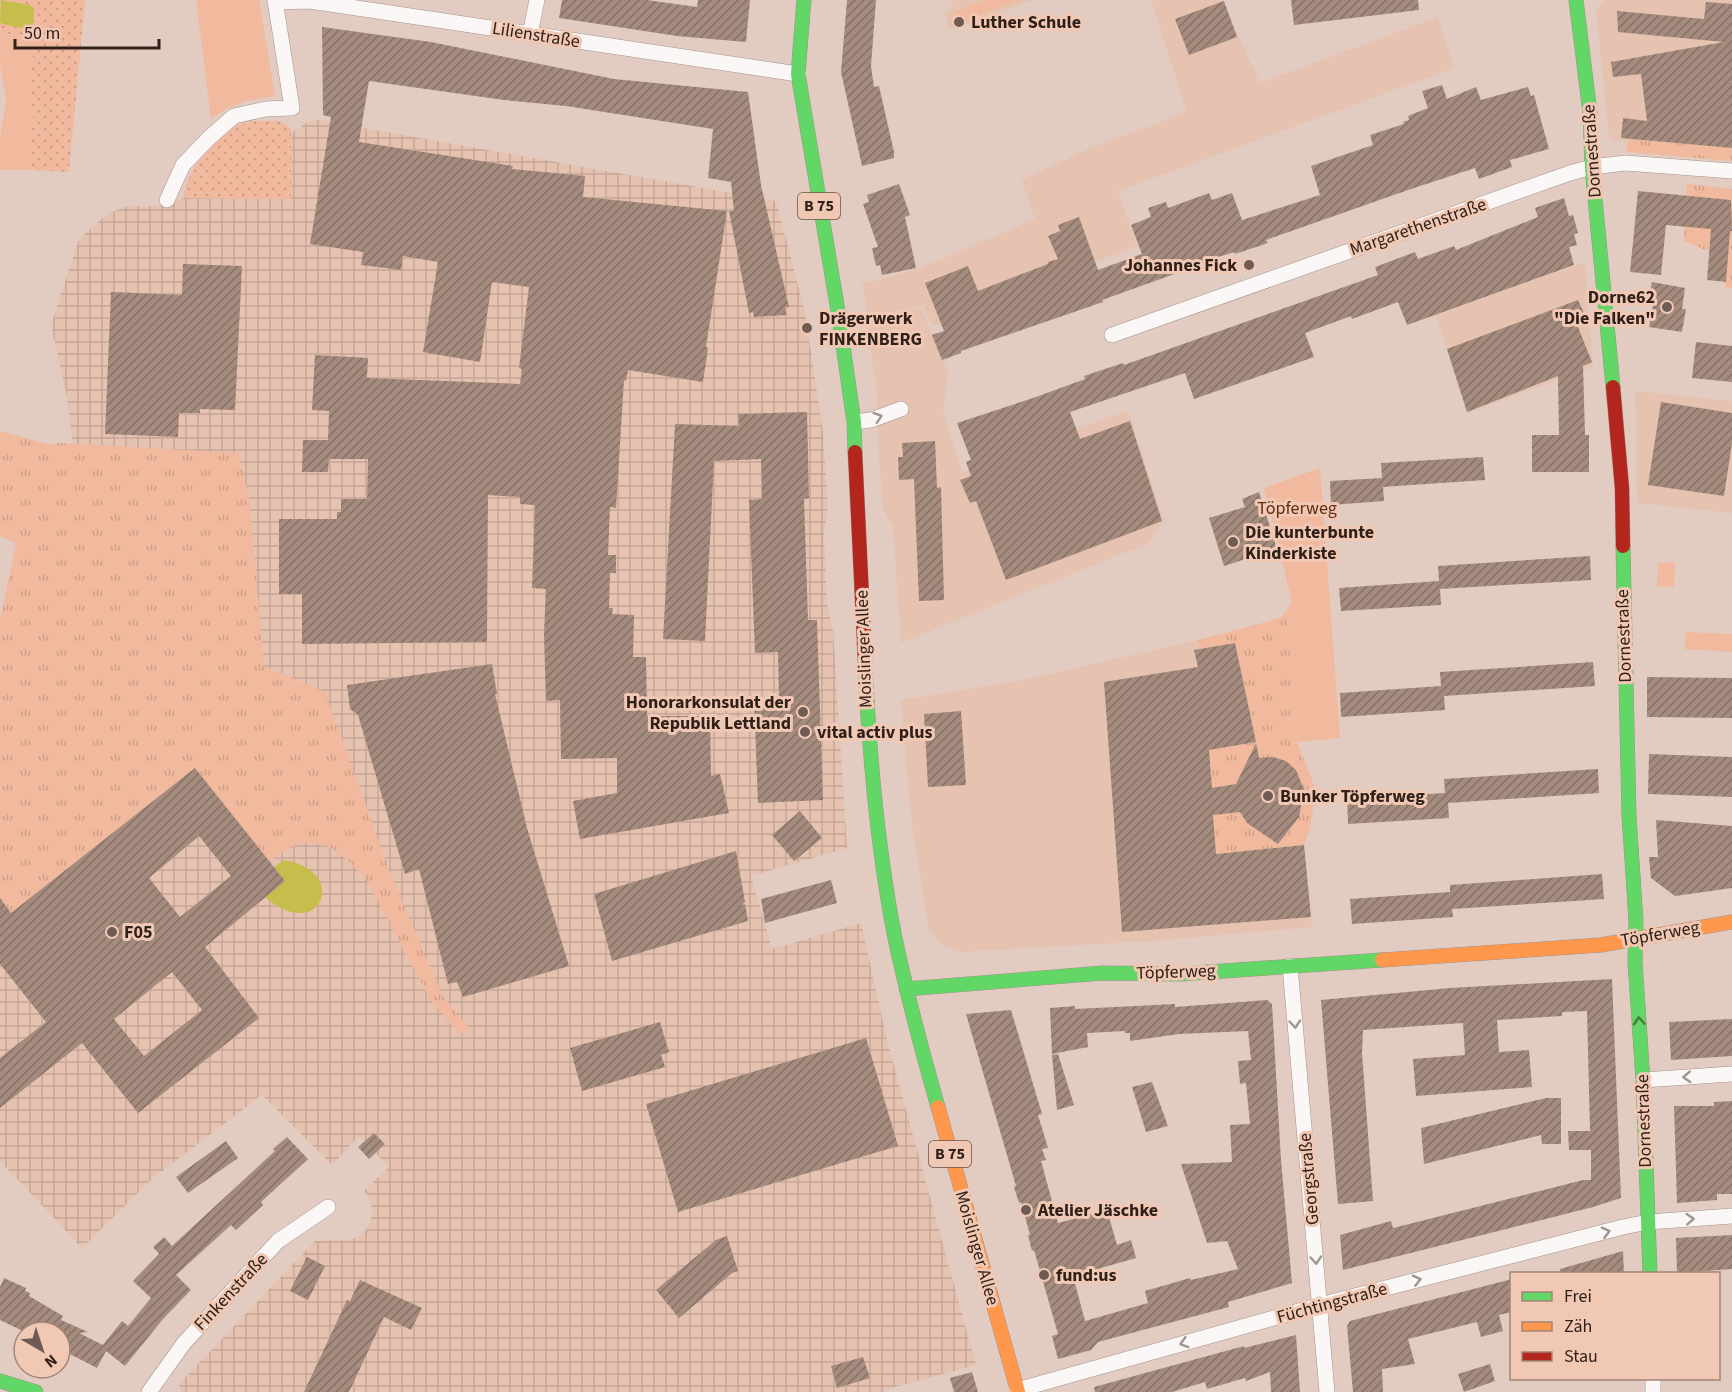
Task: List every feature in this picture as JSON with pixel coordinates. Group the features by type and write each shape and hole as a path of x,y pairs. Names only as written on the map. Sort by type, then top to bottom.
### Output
{"main road":[{"name":"Moislinger Allee","path":"804,0 798,74 838,311 854,422 869,737 881,853 891,918 917,1034 1017,1391"},
{"name":"Dornestraße","path":"1576,0 1590,112 1592,167 1622,488 1629,816 1636,921 1635,962 1643,1080 1650,1272"},
{"name":"Töpferweg","path":"906,989 1102,973 1180,974 1601,945 1732,922"},
{"path":"0,1381 36,1392"}],"street":[{"path":"530,34 537,0"},
{"path":"167,200 183,165 234,116 266,109 292,108 275,1"},
{"name":"Lilienstraße","path":"275,1 310,1 798,74"},
{"name":"Margarethenstraße","path":"1112,335 1592,167 1625,163 1732,171"},
{"path":"854,422 871,420 901,409"},
{"name":"Georgstraße","path":"1290,966 1327,1392"},
{"path":"1643,1080 1732,1074"},
{"name":"Finkenstraße","path":"149,1392 184,1343 278,1241 328,1207"},
{"name":"Füchtingstraße","path":"1017,1391 1320,1305 1648,1222 1732,1216"}],"shaded area":[{"path":"1,0 30,5 34,9 33,26 27,29 2,24 0,22"},
{"name":"Luther Schule","path":"953,0 1033,0 950,30 945,14 953,4"},
{"path":"1151,0 1222,0 1260,83 1438,17 1455,68 1118,191 1137,246 933,327 923,306 882,314 922,309 948,372 943,410 962,473 1128,410 1164,521 1149,543 901,643 893,527 883,509 877,390 862,284 920,268 1035,219 1022,180 1090,148 1187,112"},
{"path":"1604,0 1732,0 1732,152 1609,138 1596,10"},
{"path":"313,119 776,201 805,312 823,432 828,507 824,533 827,603 833,631 847,848 751,876 772,949 861,923 888,1044 976,1365 884,1390 884,1392 181,1392 179,1384 315,1241 348,1240 358,1237 365,1231 370,1223 372,1211 371,1201 364,1191 389,1167 359,1136 332,1165 262,1095 154,1177 82,1248 0,1161 0,781 75,459 66,392 51,325 79,239 106,215 127,206 153,206 184,198 291,199 291,133"},
{"path":"1585,262 1593,367 1467,413 1436,315"},
{"path":"1635,391 1732,401 1732,513 1637,503"},
{"path":"1198,640 1201,649 1235,643 1256,742 1217,854 1304,845 1312,927 1153,941 959,952 943,946 929,930 911,818 901,700 1018,681"},
{"path":"284,860 305,867 317,877 322,889 320,901 313,909 301,913 284,910 265,897 285,881 274,867"}],"green space":[{"path":"0,0 85,0 69,172 29,170 34,110 27,108 35,39 0,32"},
{"path":"196,0 259,0 275,96 246,101 224,110 211,119"},
{"path":"985,0 1021,0 958,23 954,12"},
{"path":"0,32 35,39 27,107 34,109 29,170 0,170 0,138 6,101 0,64"},
{"path":"250,121 280,121 291,128 291,199 184,198 188,179 208,150 232,128"},
{"path":"1628,139 1732,148 1732,161 1626,152"},
{"path":"1687,184 1732,189 1732,288 1725,288 1728,252 1703,249 1684,241"},
{"path":"0,431 51,445 58,443 238,453 249,496 264,666 325,692 391,875 442,995 469,1028 460,1035 431,1001 365,877 329,847 307,842 294,846 269,861 195,768 11,913 0,898 0,620 16,543 0,536"},
{"name":"Töpferweg","path":"1320,468 1340,738 1297,742 1287,610 1292,602 1264,488"},
{"path":"1658,562 1675,563 1674,587 1657,586"},
{"path":"1287,610 1297,742 1314,785 1315,795 1310,829 1304,845 1216,854 1209,750 1256,742 1235,643 1200,649 1198,640 1280,618"},
{"path":"1686,632 1732,634 1732,652 1684,649"}],"building":[{"path":"562,0 647,0 697,7 698,0 750,0 746,42 677,36 559,18"},
{"path":"847,0 876,0 871,66 874,87 879,86 894,152 894,158 862,166 841,72"},
{"path":"1291,0 1418,0 1419,10 1294,25"},
{"path":"1224,1 1237,37 1189,55 1175,19"},
{"path":"1706,2 1732,4 1732,148 1621,138 1623,118 1647,121 1641,74 1613,77 1611,62 1724,42 1618,32 1617,11 1704,19"},
{"path":"322,27 431,42 614,79 748,92 761,185 789,307 785,307 786,315 754,317 753,312 749,313 729,211 734,211 731,182 708,178 713,129 566,106 504,100 369,81 359,142 513,166 512,169 585,176 583,197 727,211 706,347 708,348 703,382 628,370 626,381 624,380 616,508 610,507 608,555 616,555 616,573 610,573 609,608 613,608 612,614 634,615 633,657 646,657 647,716 710,716 711,776 720,774 729,813 580,839 573,801 617,793 617,758 561,759 560,700 546,701 544,634 546,589 532,588 535,505 520,504 520,497 488,495 487,642 302,644 302,594 279,594 279,519 337,519 337,512 341,512 341,499 367,499 368,459 329,459 328,472 302,472 303,440 328,440 329,411 312,410 315,355 368,358 367,378 520,384 522,369 519,368 529,287 492,282 480,362 423,352 438,262 403,256 401,270 361,265 363,252 310,244 331,117 323,115"},
{"path":"1442,85 1447,99 1476,87 1481,100 1528,87 1531,96 1534,95 1549,149 1510,160 1512,167 1479,179 1475,168 1411,189 1266,240 1268,243 1193,265 1194,267 1102,300 1103,302 961,351 961,353 942,360 932,335 944,331 925,283 968,266 978,291 1048,264 1058,259 1048,236 1060,231 1058,225 1079,217 1098,270 1142,254 1131,225 1151,217 1148,208 1166,202 1168,208 1209,193 1212,200 1232,193 1242,220 1320,195 1311,166 1373,145 1370,135 1404,124 1403,122 1409,120 1408,116 1428,108 1422,91"},
{"path":"899,184 910,215 905,217 916,268 882,275 880,265 876,266 872,248 878,247 863,204 869,202 867,195"},
{"path":"1638,191 1731,200 1732,231 1730,231 1726,282 1707,280 1711,229 1666,225 1661,275 1630,272"},
{"path":"1564,198 1569,216 1573,215 1578,233 1574,234 1577,245 1569,247 1574,265 1407,325 1398,302 1352,319 1351,316 1305,333 1314,357 1194,399 1185,373 1070,412 1080,439 1130,421 1162,521 1006,580 976,501 970,503 960,480 971,476 966,462 971,460 957,423 1085,379 1084,376 1123,363 1124,365 1378,275 1375,267 1415,252 1418,259 1454,246 1456,250 1538,217 1535,208"},
{"path":"183,264 242,266 235,410 200,409 200,413 179,413 178,437 105,434 111,292 182,295"},
{"name":"Dorne62 \"Die Falken\"","path":"1652,282 1685,288 1682,309 1686,309 1682,332 1649,327 1653,305 1648,304"},
{"path":"1578,300 1584,313 1574,317 1592,362 1583,366 1585,435 1589,435 1589,472 1532,472 1532,435 1559,435 1558,376 1467,412 1447,349"},
{"path":"1696,342 1732,346 1732,382 1692,378"},
{"path":"1661,402 1732,413 1732,443 1724,496 1648,485"},
{"path":"807,412 809,498 804,499 808,620 817,620 823,800 758,803 754,700 779,699 778,652 755,653 749,500 762,499 761,459 714,461 705,641 663,639 675,424 739,426 738,414"},
{"path":"935,441 937,488 941,487 944,600 919,601 914,479 899,480 898,457 903,457 902,443"},
{"path":"1483,457 1485,480 1383,487 1384,501 1331,505 1330,481 1382,478 1381,463"},
{"path":"1259,492 1277,549 1224,566 1209,518 1245,507 1242,499"},
{"path":"1590,556 1591,580 1440,589 1441,605 1341,611 1339,588 1439,581 1438,566"},
{"path":"1235,643 1256,742 1209,750 1212,788 1236,784 1256,743 1259,758 1273,757 1286,761 1296,770 1304,790 1299,817 1278,844 1247,823 1240,812 1213,815 1216,854 1304,845 1311,917 1122,932 1104,682 1198,667 1194,650"},
{"path":"1593,662 1595,686 1444,696 1445,710 1341,717 1340,693 1441,686 1440,672"},
{"path":"492,664 497,694 495,694 527,828 569,966 463,997 457,982 448,984 419,869 405,874 358,715 350,709 347,685"},
{"path":"1647,677 1732,678 1732,718 1647,717"},
{"path":"961,711 966,785 928,787 924,714"},
{"path":"1649,754 1732,757 1732,797 1648,794"},
{"name":"F05","path":"195,768 285,881 205,947 259,1018 138,1113 82,1043 0,1108 0,1058 46,1022 0,964 0,898 11,913","holes":["199,836 231,876 180,917 149,878","172,972 202,1010 144,1056 114,1019"]},
{"path":"1598,769 1599,793 1448,803 1449,818 1348,824 1347,799 1445,793 1444,779"},
{"path":"800,811 822,838 794,861 772,835"},
{"path":"1656,820 1732,826 1732,888 1675,896 1651,878 1649,857 1658,857"},
{"path":"736,851 745,902 741,905 745,904 748,921 612,961 594,894"},
{"path":"1602,874 1604,899 1452,909 1453,917 1352,924 1350,899 1450,892 1450,885"},
{"path":"831,880 837,903 765,923 761,899"},
{"path":"1612,979 1621,1198 1343,1270 1340,1235 1391,1221 1393,1228 1583,1180 1591,1180 1591,1150 1569,1150 1568,1131 1590,1131 1587,1011 1562,1012 1562,1016 1497,1020 1499,1052 1529,1050 1532,1087 1416,1096 1413,1059 1465,1055 1463,1023 1363,1030 1362,1053 1373,1201 1338,1204 1321,1000 1450,988"},
{"path":"1267,1000 1272,1004 1281,1160 1292,1283 1228,1302 1229,1307 1098,1342 1091,1350 1058,1359 1052,1336 1058,1334 1034,1250 1032,1251 1021,1202 1019,1203 1014,1187 1016,1186 966,1014 1011,1010 1042,1114 1038,1115 1048,1148 1042,1149 1046,1160 1041,1161 1058,1223 1107,1210 1117,1245 1131,1240 1136,1258 1073,1276 1085,1321 1148,1303 1145,1291 1190,1278 1191,1280 1238,1269 1227,1241 1207,1243 1181,1164 1232,1162 1230,1125 1250,1124 1246,1083 1240,1084 1238,1061 1251,1060 1248,1031 1179,1034 1130,1041 1130,1033 1125,1033 1125,1031 1087,1033 1088,1047 1052,1054 1050,1008 1175,1004 1175,1007"},
{"path":"1732,1019 1732,1056 1671,1060 1669,1022"},
{"path":"660,1022 669,1052 661,1055 665,1067 582,1091 570,1048"},
{"path":"866,1038 898,1146 678,1212 646,1104"},
{"path":"1058,1054 1074,1105 1057,1110 1052,1055"},
{"path":"1152,1082 1168,1126 1146,1132 1132,1087"},
{"path":"1546,1098 1561,1098 1561,1144 1542,1144 1541,1135 1424,1164 1421,1128"},
{"path":"1732,1101 1732,1194 1717,1194 1717,1200 1677,1203 1674,1106 1714,1106 1714,1102"},
{"path":"374,1133 385,1144 369,1159 358,1147"},
{"path":"287,1137 308,1159 261,1202 263,1205 236,1230 231,1225 176,1275 191,1290 163,1319 125,1366 106,1351 97,1368 72,1355 72,1325 88,1332 79,1333 103,1345 122,1321 128,1326 151,1298 133,1281 159,1254 153,1247 164,1237 172,1246 275,1151 273,1149"},
{"path":"226,1141 238,1158 188,1193 176,1177"},
{"path":"1732,1235 1732,1269 1677,1272 1676,1238"},
{"path":"727,1236 738,1271 732,1273 679,1318 656,1290 716,1240"},
{"path":"1623,1251 1624,1272 1560,1272 1560,1269"},
{"path":"307,1257 325,1266 308,1300 290,1291"},
{"path":"4,1278 26,1288 25,1291 30,1293 29,1296 63,1316 61,1320 12,1320 12,1326 0,1320 0,1287"},
{"path":"360,1280 422,1308 411,1330 384,1317 349,1392 304,1392 347,1300 350,1301"},
{"path":"1510,1280 1510,1312 1499,1315 1503,1331 1481,1337 1477,1322 1408,1339 1415,1364 1382,1369 1383,1392 1353,1392 1347,1326 1350,1321"},
{"path":"1296,1335 1300,1392 1271,1392 1270,1372 1246,1381 1245,1378 1207,1389 1205,1382 1172,1392 1095,1392 1094,1387 1244,1346 1244,1348"},
{"path":"863,1357 870,1378 837,1388 831,1366"},
{"path":"1490,1364 1495,1381 1464,1392 1458,1374"},
{"path":"972,1372 978,1392 954,1392 950,1378"}],"traffic: fast":[{"path":"804,0 798,74 838,311 854,422 855,452"},
{"path":"1576,0 1590,113 1592,167 1613,387"},
{"path":"1623,546 1629,816 1636,921 1635,962 1643,1080 1650,1272"},
{"path":"865,660 875,800 883,869 895,938 938,1107"},
{"path":"906,989 1103,973 1180,974 1382,960"},
{"path":"0,1381 36,1392"}],"traffic: slow":[{"path":"1382,960 1601,945 1732,922"},
{"path":"938,1107 1018,1392"}],"traffic: jam":[{"path":"1613,387 1622,488 1623,546"},
{"path":"855,452 865,660"}],"place":[{"name":"Luther Schule","path":"959,22"},
{"name":"Johannes Fick","path":"1249,265"},
{"name":"Dorne62 \"Die Falken\"","path":"1667,307"},
{"name":"Drägerwerk FINKENBERG","path":"807,328"},
{"name":"Die kunterbunte Kinderkiste","path":"1233,542"},
{"name":"Honorarkonsulat der Republik Lettland","path":"803,712"},
{"name":"vital activ plus","path":"805,732"},
{"name":"Bunker Töpferweg","path":"1268,796"},
{"name":"F05","path":"112,932"},
{"name":"Atelier Jäschke","path":"1026,1210"},
{"name":"fund:us","path":"1044,1275"}]}
